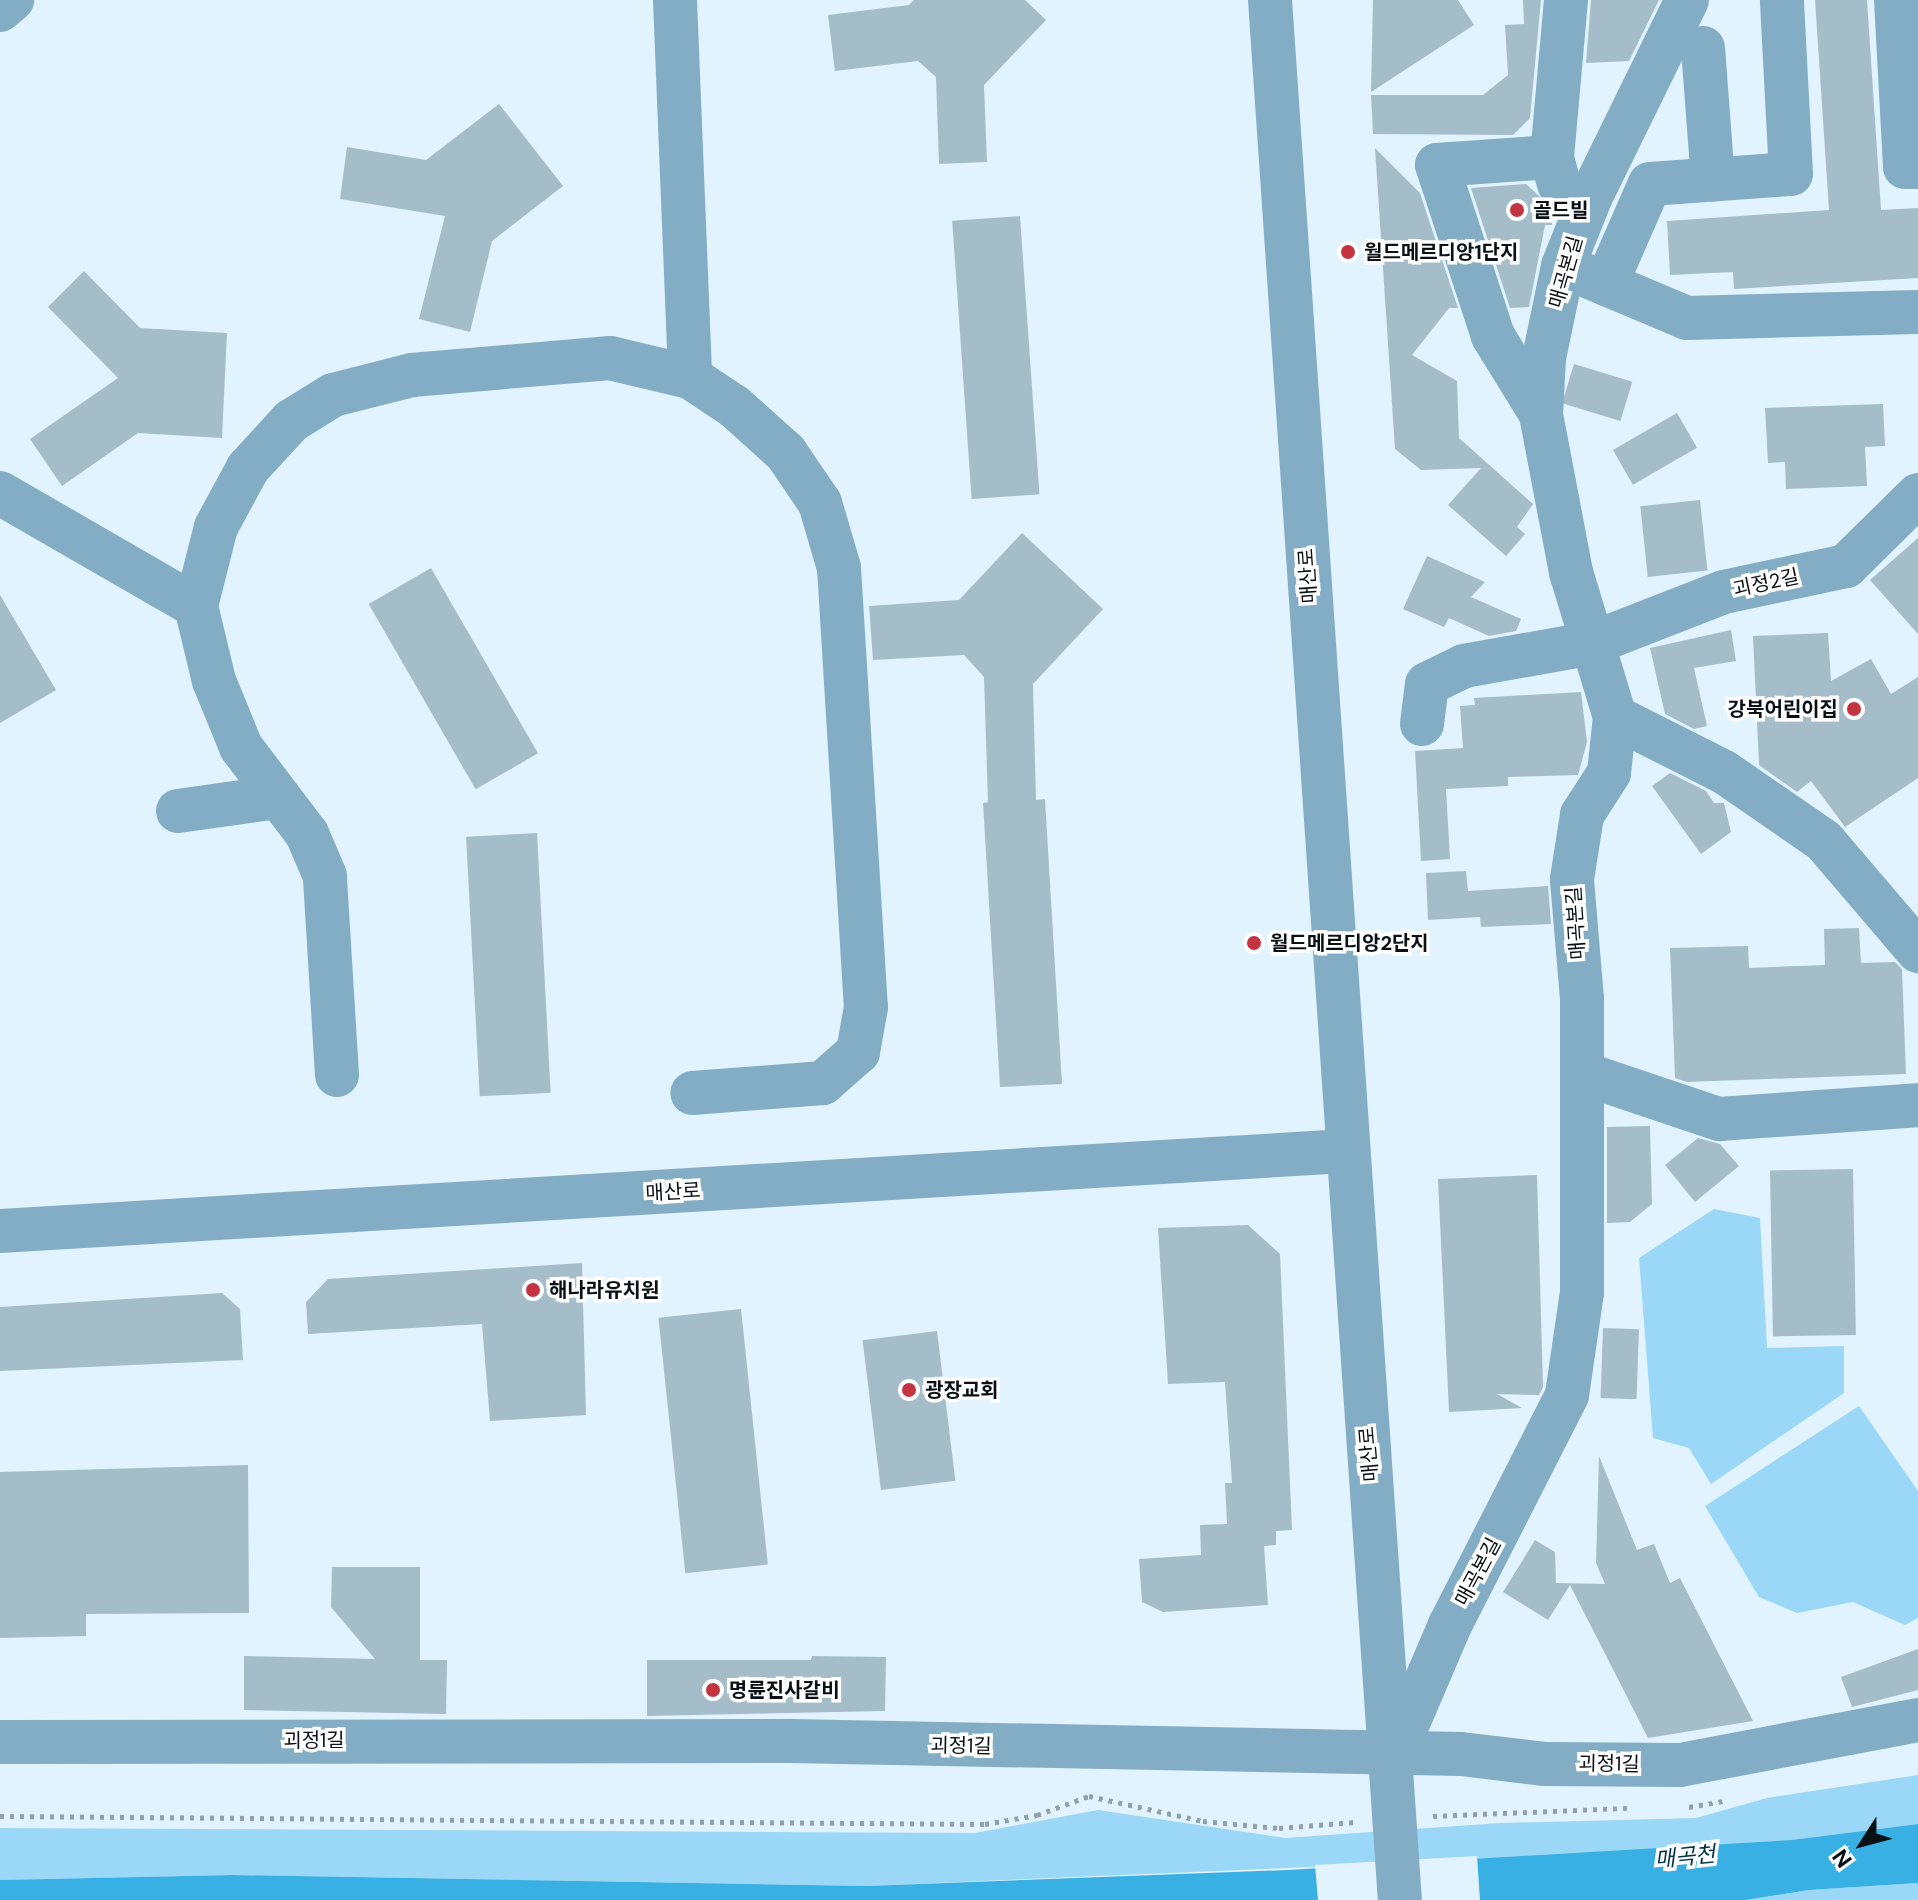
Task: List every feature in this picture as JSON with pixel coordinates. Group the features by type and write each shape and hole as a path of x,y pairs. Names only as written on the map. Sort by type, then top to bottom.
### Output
{"street":[{"path":"0,10 12,0"},
{"path":"675,0 690,377"},
{"name":"매산로","path":"1270,0 1346,1151 1393,1757 1400,1900"},
{"path":"1566,0 1552,157 1568,254 1606,284 1687,318 1918,312"},
{"name":"매곡본길","path":"1393,1757 1450,1625 1567,1395 1582,1292 1582,1073 1572,879 1582,815 1609,773 1615,717 1571,572 1541,414 1544,358 1568,254 1687,0"},
{"path":"1606,284 1650,184 1791,174 1782,0"},
{"path":"1896,0 1905,167 1918,167"},
{"path":"1703,48 1713,180"},
{"path":"1541,414 1493,336 1437,165 1552,157"},
{"path":"337,1075 325,876 307,834 241,747 214,681 196,606 216,527 248,468 291,421 333,395 412,375 610,358 690,377 735,407 786,453 820,503 839,568 866,1007 858,1052 823,1083 692,1093"},
{"path":"0,493 196,606"},
{"name":"괴정2길","path":"1464,666 1593,643 1724,592 1846,566 1918,495"},
{"path":"1422,652 1464,666"},
{"path":"1422,724 1427,684 1464,666"},
{"path":"1615,717 1724,772 1824,841 1918,951"},
{"path":"178,811 277,797"},
{"path":"1582,1073 1719,1119 1918,1105"},
{"name":"매산로","path":"0,1231 1346,1151"},
{"name":"괴정1길","path":"0,1742 777,1741 1393,1757 1461,1754 1545,1764 1680,1765 1918,1720"}],"path":[{"path":"0,1816 985,1824 1037,1815 1089,1796 1203,1821 1279,1828 1368,1821"},
{"path":"1674,1807 1705,1806 1734,1796"},
{"path":"1428,1816 1643,1808"}],"shaded area":[{"path":"1714,1209 1760,1218 1767,1348 1844,1346 1844,1393 1711,1484 1689,1448 1653,1438 1639,1258"},
{"path":"1859,1406 1918,1491 1918,1618 1905,1625 1853,1602 1797,1613 1759,1597 1705,1506"},
{"path":"1918,1775 1918,1824 1791,1840 1547,1857 866,1886 233,1875 0,1880 0,1828 975,1833 1098,1810 1285,1838 1500,1823 1696,1818 1767,1798"},
{"path":"1918,1883 1918,1900 1746,1900 1809,1890"}],"water":[{"name":"매곡천","path":"1918,1824 1918,1883 1809,1890 1746,1900 0,1900 0,1880 233,1875 866,1886 1288,1870 1791,1840"}],"pier":[{"path":"1477,1856 1480,1900 1318,1900 1315,1865"}],"building":[{"path":"914,0 1025,0 1046,20 984,85 987,162 939,164 936,77 918,61 835,71 828,15 909,5"},
{"path":"1373,0 1458,0 1474,25 1371,92"},
{"path":"1523,0 1541,0 1530,118 1513,135 1373,134 1371,95 1483,95 1508,75 1505,25 1524,24"},
{"path":"1591,0 1659,0 1629,61 1586,63"},
{"path":"1815,0 1867,0 1881,210 1918,208 1918,278 1734,289 1733,272 1670,275 1667,221 1829,210"},
{"path":"499,104 563,186 492,241 470,332 419,319 445,216 340,199 347,147 426,160"},
{"path":"1375,148 1420,193 1458,308 1449,308 1412,355 1457,381 1459,438 1533,504 1517,527 1525,534 1506,556 1448,505 1481,468 1421,470 1395,449"},
{"path":"1526,184 1551,207 1552,225 1545,225 1529,307 1510,308 1471,188"},
{"path":"1020,216 1039,494 972,499 952,221"},
{"path":"84,271 140,328 227,333 222,438 138,433 62,486 30,439 118,378 48,307"},
{"path":"1574,364 1632,382 1620,421 1562,403"},
{"path":"1883,404 1885,446 1865,447 1867,486 1786,489 1785,462 1768,463 1765,408"},
{"path":"1677,413 1697,448 1633,485 1613,450"},
{"path":"1700,500 1707,571 1648,577 1640,506"},
{"path":"1022,533 1103,609 1033,684 1036,800 1045,799 1062,1084 1000,1087 983,803 988,802 984,677 964,655 873,660 869,606 959,600"},
{"path":"1918,538 1918,634 1870,580"},
{"path":"1427,556 1485,582 1471,597 1521,619 1516,631 1489,636 1449,618 1444,627 1403,609"},
{"path":"431,568 538,753 476,789 369,604"},
{"path":"0,595 56,690 0,723"},
{"path":"1731,630 1736,661 1694,668 1707,726 1694,729 1665,714 1650,648"},
{"path":"1828,633 1831,681 1871,659 1891,694 1918,677 1918,778 1845,827 1811,781 1797,792 1759,765 1753,636"},
{"path":"1581,692 1587,742 1578,775 1508,777 1508,786 1446,789 1450,859 1421,861 1415,751 1463,748 1460,706 1475,705 1474,698"},
{"path":"1670,773 1706,791 1714,803 1724,803 1731,832 1701,854 1652,786"},
{"path":"537,833 551,1093 480,1096 466,837"},
{"path":"1466,871 1468,891 1548,886 1551,924 1481,927 1480,917 1428,920 1426,873"},
{"path":"1859,928 1861,963 1895,962 1902,969 1906,1074 1687,1082 1675,1078 1670,948 1748,946 1749,968 1825,965 1824,929"},
{"path":"1650,1126 1652,1204 1630,1222 1607,1223 1607,1127"},
{"path":"1698,1138 1720,1144 1739,1166 1695,1202 1665,1165"},
{"path":"1853,1169 1856,1335 1773,1336 1770,1170"},
{"path":"1537,1175 1543,1387 1539,1395 1497,1394 1522,1408 1449,1412 1438,1179"},
{"path":"1248,1225 1280,1254 1292,1530 1276,1531 1276,1545 1264,1546 1268,1605 1163,1612 1142,1602 1139,1559 1201,1555 1200,1525 1227,1524 1225,1483 1232,1483 1225,1382 1168,1384 1158,1228"},
{"path":"582,1263 586,1415 490,1421 482,1324 308,1334 306,1302 328,1279"},
{"path":"222,1293 240,1309 243,1360 0,1371 0,1307"},
{"path":"741,1309 768,1565 685,1573 658,1318"},
{"path":"1603,1328 1639,1329 1637,1399 1601,1398"},
{"path":"937,1331 955,1481 881,1490 863,1340"},
{"path":"1599,1456 1637,1550 1654,1544 1670,1583 1680,1578 1753,1721 1648,1738 1570,1585 1548,1620 1503,1592 1535,1540 1555,1552 1556,1583 1605,1584 1596,1563"},
{"path":"248,1465 249,1613 86,1614 86,1636 0,1638 0,1472"},
{"path":"332,1567 420,1567 420,1660 447,1660 446,1714 244,1710 244,1656 375,1659 331,1607"},
{"path":"1918,1649 1918,1690 1852,1707 1841,1677"},
{"path":"812,1656 886,1657 885,1711 647,1716 647,1660 811,1660"}],"place":[{"name":"골드빌","path":"1517,210"},
{"name":"월드메르디앙1단지","path":"1348,252"},
{"name":"강북어린이집","path":"1854,709"},
{"name":"월드메르디앙2단지","path":"1254,943"},
{"name":"해나라유치원","path":"533,1290"},
{"name":"광장교회","path":"909,1390"},
{"name":"명륜진사갈비","path":"713,1690"}]}
